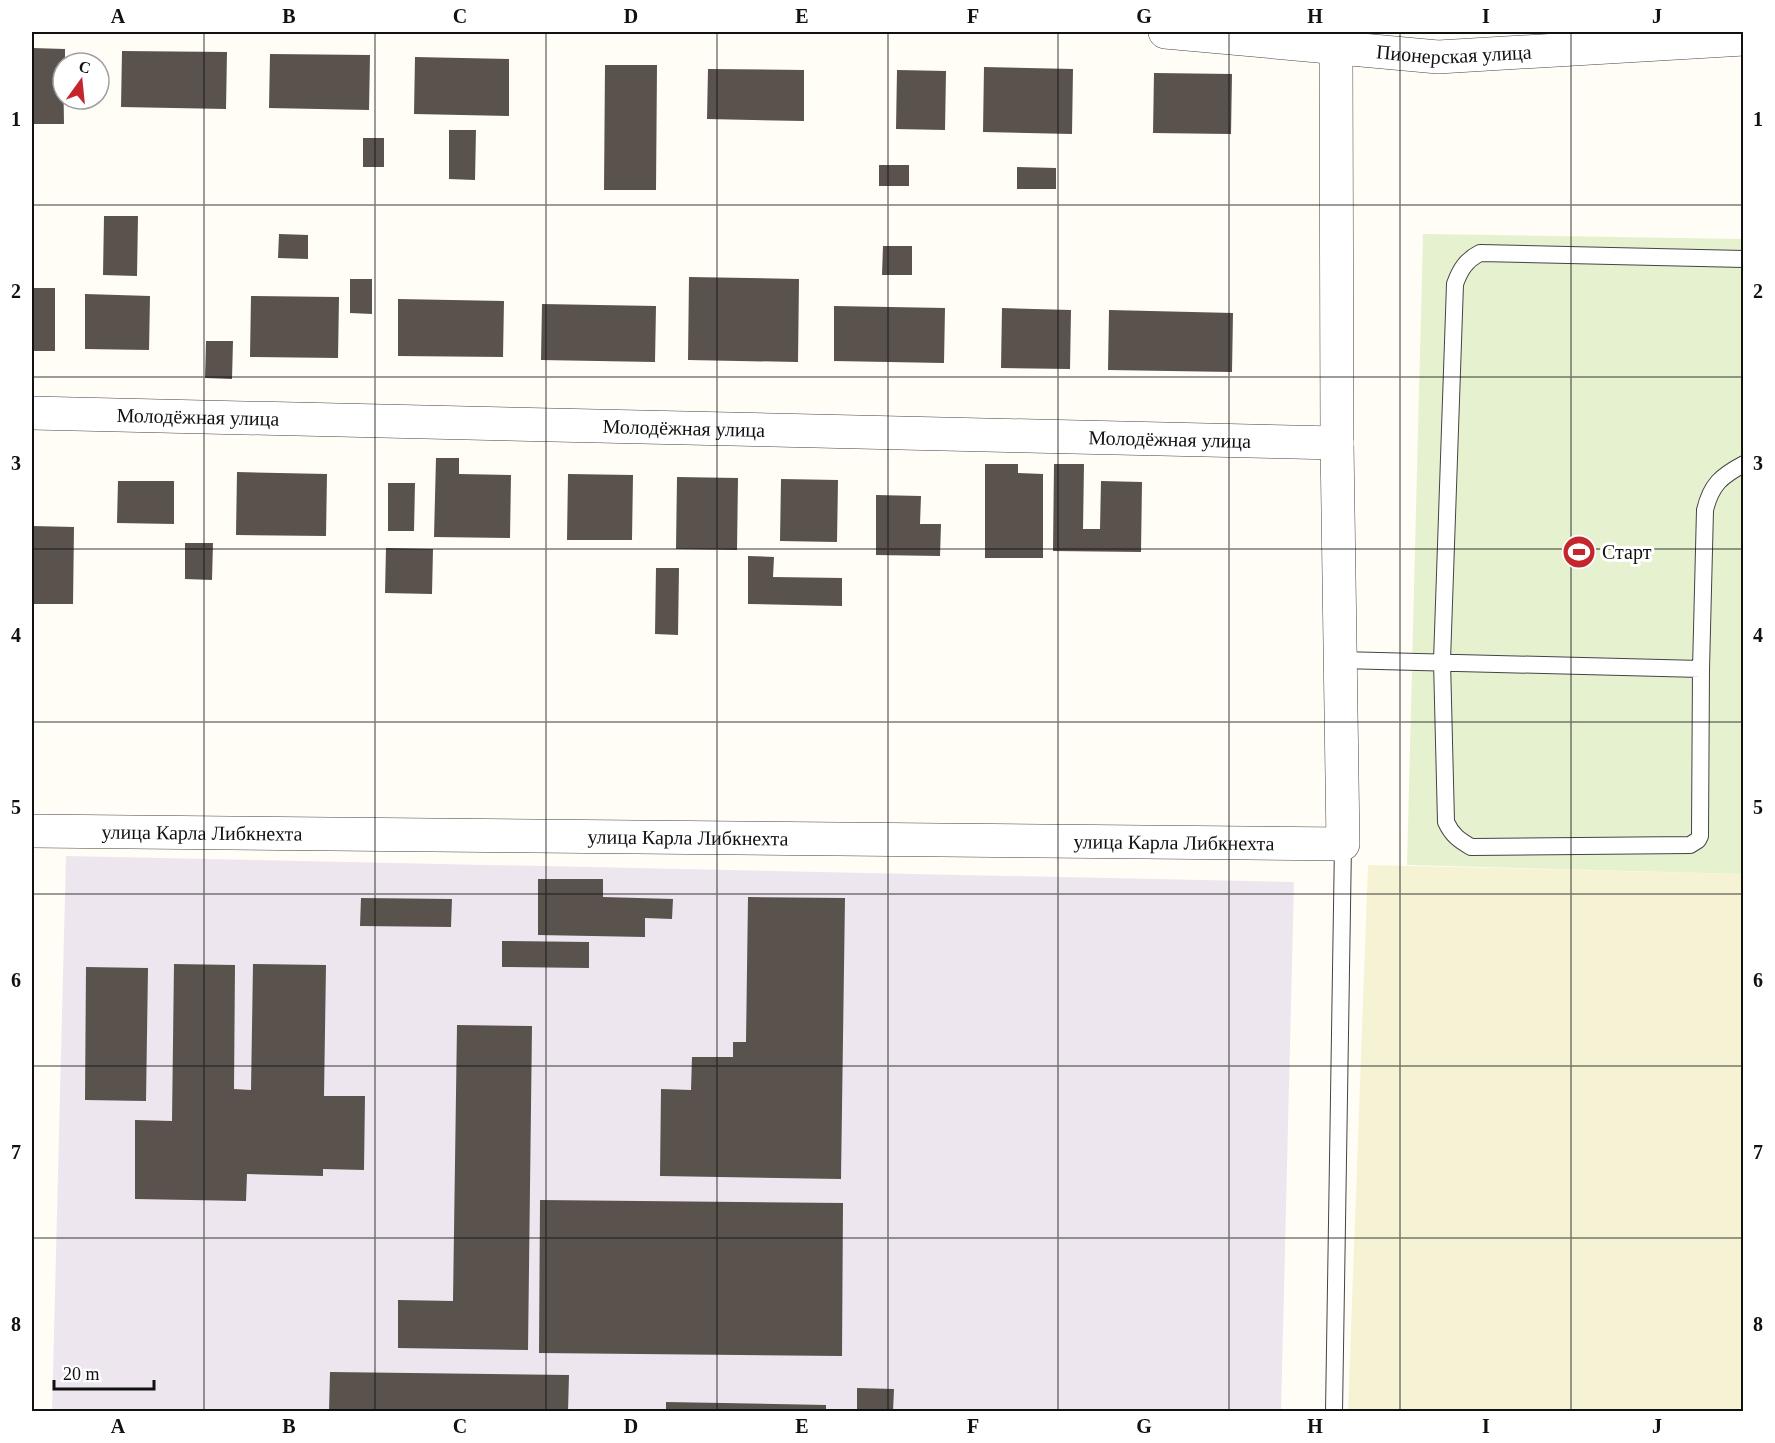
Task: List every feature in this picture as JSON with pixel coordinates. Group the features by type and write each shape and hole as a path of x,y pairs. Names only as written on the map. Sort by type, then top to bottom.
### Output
{"street":[{"name":"Пионерская улица","path":"1165,32 1438,57 1743,39"},
{"path":"1336,47 1337,443 1343,844"},
{"name":"Молодёжная улица","path":"32,414 1337,443"},
{"name":"улица Карла Либкнехта","path":"32,831 1343,844"}],"lane":[{"path":"1743,259 1480,253 1464,265 1459,273 1455,284 1442,662 1446,822 1458,840 1471,847 1695,844 1700,836 1705,510 1708,496 1716,483 1726,473 1743,464"},
{"path":"1340,660 1701,669"},
{"path":"1334,1412 1343,844"}],"shaded area":[{"path":"66,856 1294,882 1281,1411 52,1412"},
{"path":"1368,865 1743,874 1743,1411 1348,1412"}],"green space":[{"name":"Старт","path":"1423,234 1743,239 1743,874 1407,865"}],"building":[{"path":"32,48 65,49 65,51 51,51 51,111 64,111 64,124 32,124"},
{"path":"122,51 227,52 226,109 121,107"},
{"path":"270,54 370,55 369,110 269,108"},
{"path":"415,57 509,59 509,116 414,114"},
{"path":"605,65 657,65 656,190 604,190"},
{"path":"984,67 1073,69 1072,134 983,132"},
{"path":"708,69 804,70 804,121 707,119"},
{"path":"897,70 946,71 945,130 896,129"},
{"path":"1154,73 1232,74 1231,134 1153,133"},
{"path":"449,130 476,130 475,180 449,179"},
{"path":"363,138 384,138 384,167 363,167"},
{"path":"879,165 909,165 909,186 879,186"},
{"path":"1017,167 1056,168 1056,189 1017,189"},
{"path":"104,216 138,216 137,276 103,275"},
{"path":"279,234 308,235 308,259 278,258"},
{"path":"883,246 912,246 912,275 882,275"},
{"path":"689,277 799,279 798,362 688,360"},
{"path":"350,279 372,279 372,314 350,313"},
{"path":"34,288 55,288 55,351 33,351"},
{"path":"85,294 150,296 149,350 85,349"},
{"path":"251,296 339,297 338,358 250,357"},
{"path":"398,299 504,301 503,357 398,356"},
{"path":"542,304 656,306 655,362 541,360"},
{"path":"834,306 945,308 944,363 834,361"},
{"path":"1002,308 1071,310 1070,369 1001,368"},
{"path":"1109,310 1233,313 1232,372 1108,370"},
{"path":"206,341 233,341 232,379 205,378"},
{"path":"436,458 459,458 459,474 511,475 510,538 434,537"},
{"path":"985,464 1018,464 1018,473 1043,474 1043,558 985,558"},
{"path":"1054,464 1084,464 1083,529 1100,529 1101,481 1142,482 1141,552 1053,551"},
{"path":"237,472 327,474 326,536 236,535"},
{"path":"568,474 633,475 632,540 567,540"},
{"path":"677,477 738,478 737,550 676,549"},
{"path":"781,479 838,480 837,542 780,541"},
{"path":"118,481 174,481 174,524 117,523"},
{"path":"388,483 415,483 414,531 388,531"},
{"path":"876,495 921,496 920,524 941,524 940,556 876,555"},
{"path":"32,526 74,527 73,604 32,604"},
{"path":"185,543 213,543 212,580 185,579"},
{"path":"386,548 433,549 432,594 385,593"},
{"path":"748,556 774,557 773,577 842,578 842,606 748,604"},
{"path":"656,568 679,568 678,635 655,634"},
{"path":"538,879 603,879 603,897 673,899 672,919 645,918 645,937 538,935"},
{"path":"748,897 845,898 841,1179 660,1176 661,1089 691,1090 692,1057 733,1057 733,1042 746,1042"},
{"path":"361,898 452,899 451,927 360,926"},
{"path":"502,941 589,942 589,968 502,967"},
{"path":"174,964 235,965 234,1089 251,1090 253,964 326,965 324,1096 365,1096 364,1170 323,1169 323,1176 247,1174 246,1201 135,1199 135,1120 172,1121"},
{"path":"86,967 148,968 146,1101 85,1100"},
{"path":"457,1025 532,1026 528,1350 398,1348 398,1300 453,1301"},
{"path":"540,1200 843,1203 842,1356 539,1353"},
{"path":"330,1372 569,1375 568,1412 329,1412"},
{"path":"857,1388 894,1389 893,1412 857,1412"},
{"path":"666,1402 826,1405 826,1412 666,1412"}],"place":[{"name":"Старт","path":"1579,552"}]}
